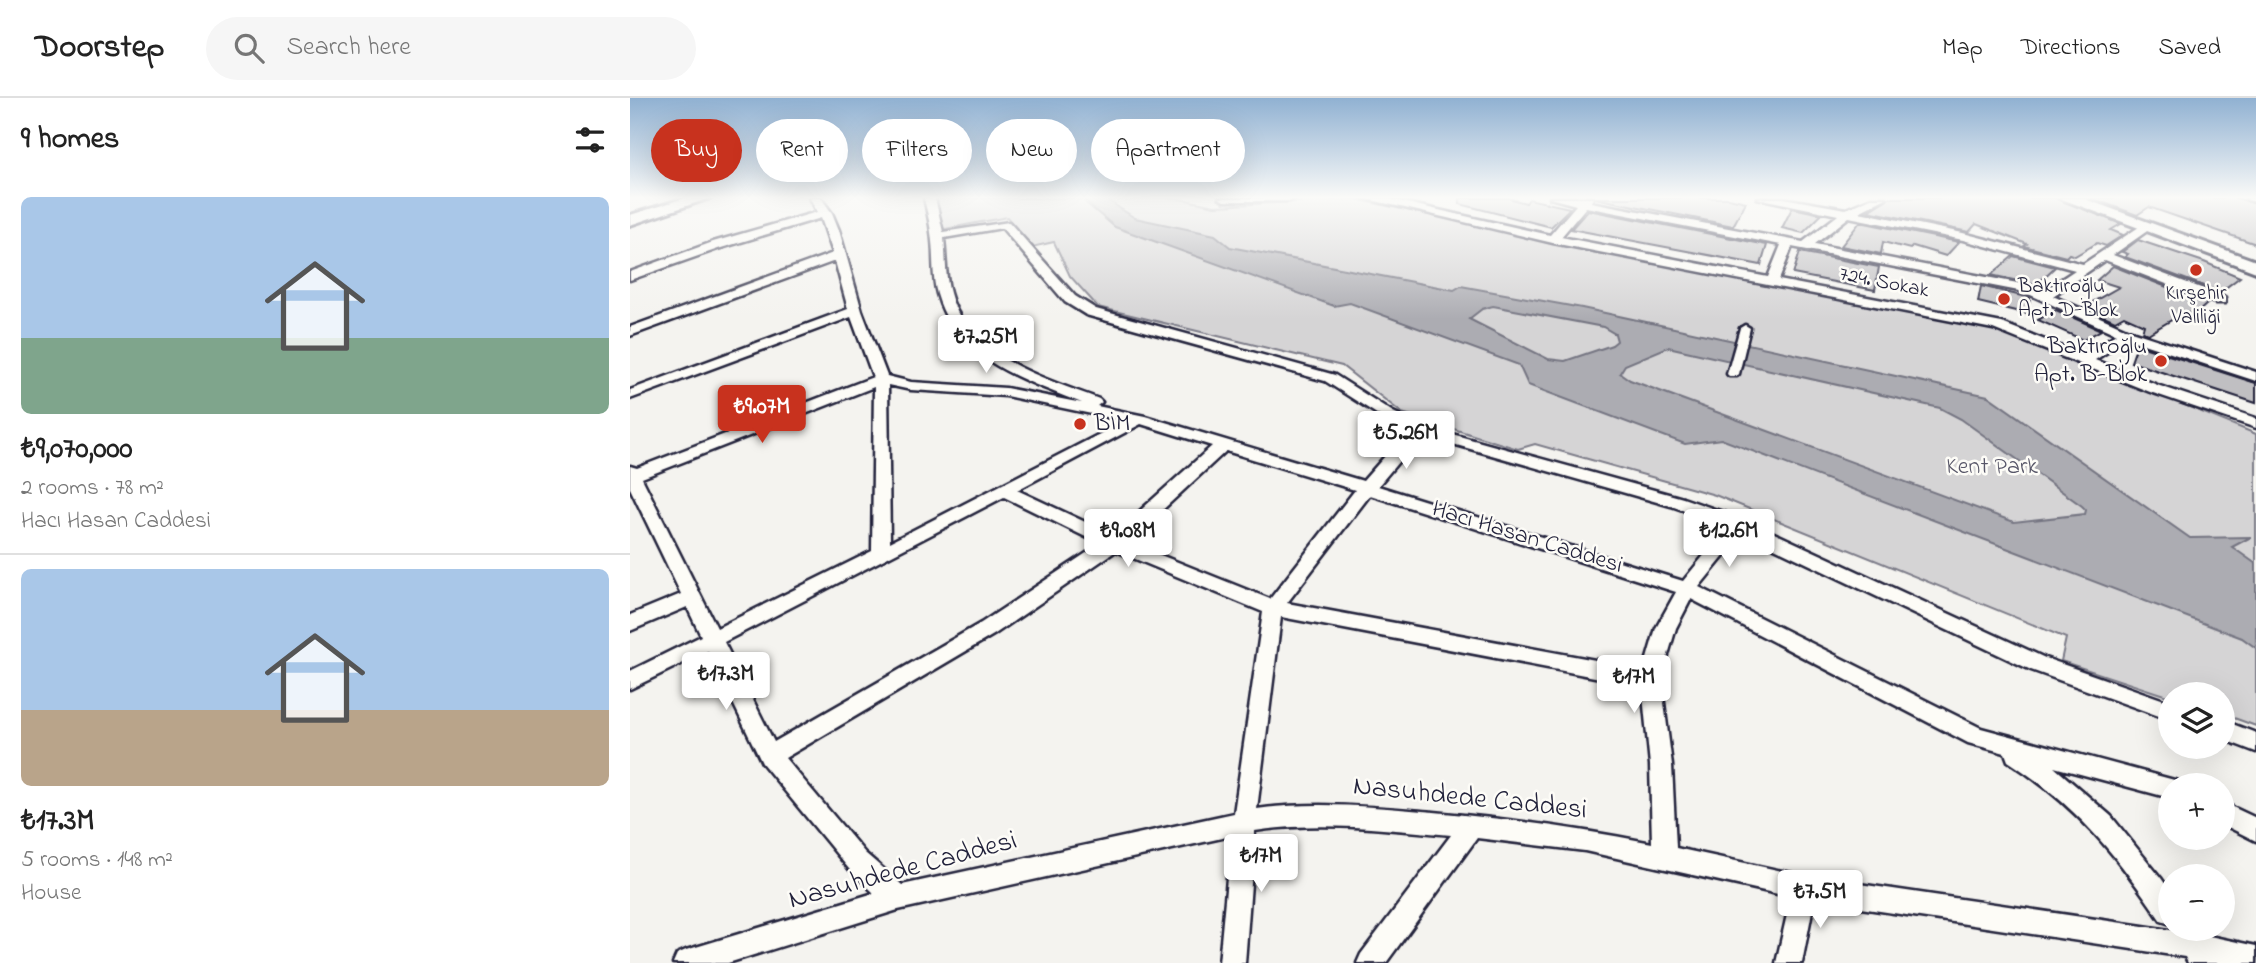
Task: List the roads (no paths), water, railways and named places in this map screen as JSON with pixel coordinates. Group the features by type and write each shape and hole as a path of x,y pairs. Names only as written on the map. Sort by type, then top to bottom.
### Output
{"main road":[{"path":"2177,238 2256,267"},
{"path":"2201,238 2256,258"}],"street":[{"path":"630,276 747,238"},
{"path":"834,238 855,311 881,379 881,554"},
{"path":"938,238 944,297 963,330 987,356 1027,376 1140,419"},
{"path":"1017,238 1070,299 1091,312 1330,378 1388,415 1418,429 1677,502 1740,524 2038,664 2158,707"},
{"path":"1766,238 2028,289 2126,334 2256,377"},
{"path":"1806,246 1815,238"},
{"path":"1970,238 2022,249 2082,268"},
{"path":"2043,296 2128,238"},
{"name":"724. Sokak","path":"1553,239 1997,326 2155,389 2256,423"},
{"path":"1772,282 1788,243"},
{"path":"630,332 840,255"},
{"path":"2102,255 2220,300"},
{"path":"630,396 855,311"},
{"path":"1733,374 1745,328"},
{"path":"2085,360 2126,334"},
{"path":"881,379 631,475 694,597 770,756 857,861 898,898"},
{"name":"Hacı Hasan Caddesi","path":"881,379 911,386 1006,393 1140,419 1687,589 1976,736 2158,785"},
{"path":"630,681 715,640 1140,419"},
{"path":"1232,963 1244,822 1273,608 1366,488 1418,429"},
{"path":"770,756 968,640 1114,543 1223,445"},
{"path":"1003,490 1114,543 1273,608 1651,679"},
{"path":"1664,858 1661,765 1651,679 1666,628 1687,589 1740,524"},
{"path":"630,623 694,597"},
{"path":"2235,734 2256,743"},
{"path":"1976,736 2005,748 2069,788 2123,843 2158,894"},
{"name":"Nasuhdede Caddesi","path":"686,963 898,898 1244,822 1292,815 1337,814 1585,840 1805,888 2193,946 2256,959"},
{"path":"2235,819 2256,830"},
{"path":"1370,963 1471,827"},
{"path":"1789,963 1805,888"}],"place":[{"name":"Kırşehir Valiliği","path":"2196,270"},
{"name":"Baktıroğlu Apt. D-Blok","path":"2004,299"},
{"name":"Baktıroğlu Apt. B-Blok","path":"2161,361"},
{"name":"BİM","path":"1080,424"}],"park label":[{"name":"Kent Park","path":"1992,467"}]}
